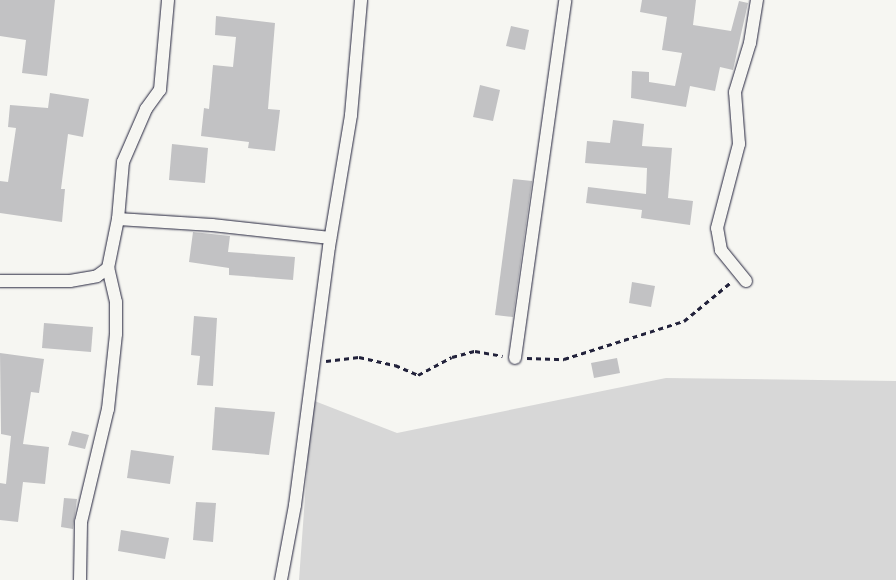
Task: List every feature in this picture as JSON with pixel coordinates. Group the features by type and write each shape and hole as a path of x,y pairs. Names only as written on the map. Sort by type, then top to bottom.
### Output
{"street":[{"path":"80,580 83,508 108,409 116,334 116,302 108,268 118,219 126,155 146,109 160,90 168,0"},
{"path":"281,580 295,506 330,238 351,115 361,0"},
{"path":"515,358 565,0"},
{"path":"746,280 720,250 717,228 739,144 735,92 750,43 757,0"},
{"path":"118,219 212,225 330,238"},
{"path":"0,281 70,281 97,276 108,268"}],"shaded area":[{"path":"666,378 896,381 896,580 299,580 312,400 397,433"}],"building":[{"path":"0,0 55,0 47,76 22,73 26,40 0,36"},
{"path":"642,0 696,0 693,25 731,31 739,1 748,3 733,70 720,67 715,91 690,86 686,107 631,98 632,71 649,72 649,82 675,86 682,53 662,50 667,17 640,12"},
{"path":"216,16 275,23 268,109 280,110 275,151 248,148 249,142 201,136 204,108 209,109 213,65 233,67 236,37 215,35"},
{"path":"511,26 529,30 525,50 506,46"},
{"path":"480,85 500,90 493,121 473,117"},
{"path":"50,93 89,99 83,137 68,134 61,189 65,189 62,222 0,213 0,181 8,182 16,128 8,127 10,105 48,108"},
{"path":"613,120 644,124 642,146 672,148 668,198 693,201 690,225 641,218 642,210 586,203 588,187 646,194 647,168 585,163 587,141 610,143"},
{"path":"172,144 208,148 205,183 169,180"},
{"path":"513,179 532,181 513,317 495,315"},
{"path":"193,232 230,236 228,252 295,257 293,280 229,275 229,268 189,262"},
{"path":"632,282 655,286 651,307 629,303"},
{"path":"194,316 217,318 213,386 197,385 200,356 191,355"},
{"path":"44,323 93,327 91,352 42,348"},
{"path":"0,353 44,359 39,393 31,392 23,444 49,447 45,484 23,482 18,522 0,520 0,483 6,484 11,436 1,434"},
{"path":"617,358 620,373 594,378 591,363"},
{"path":"215,407 275,412 269,455 212,450"},
{"path":"72,431 89,435 85,449 68,445"},
{"path":"131,450 174,456 170,484 127,478"},
{"path":"64,498 77,499 73,529 61,527"},
{"path":"196,502 216,503 213,542 193,540"},
{"path":"121,530 169,538 165,559 118,551"}]}
